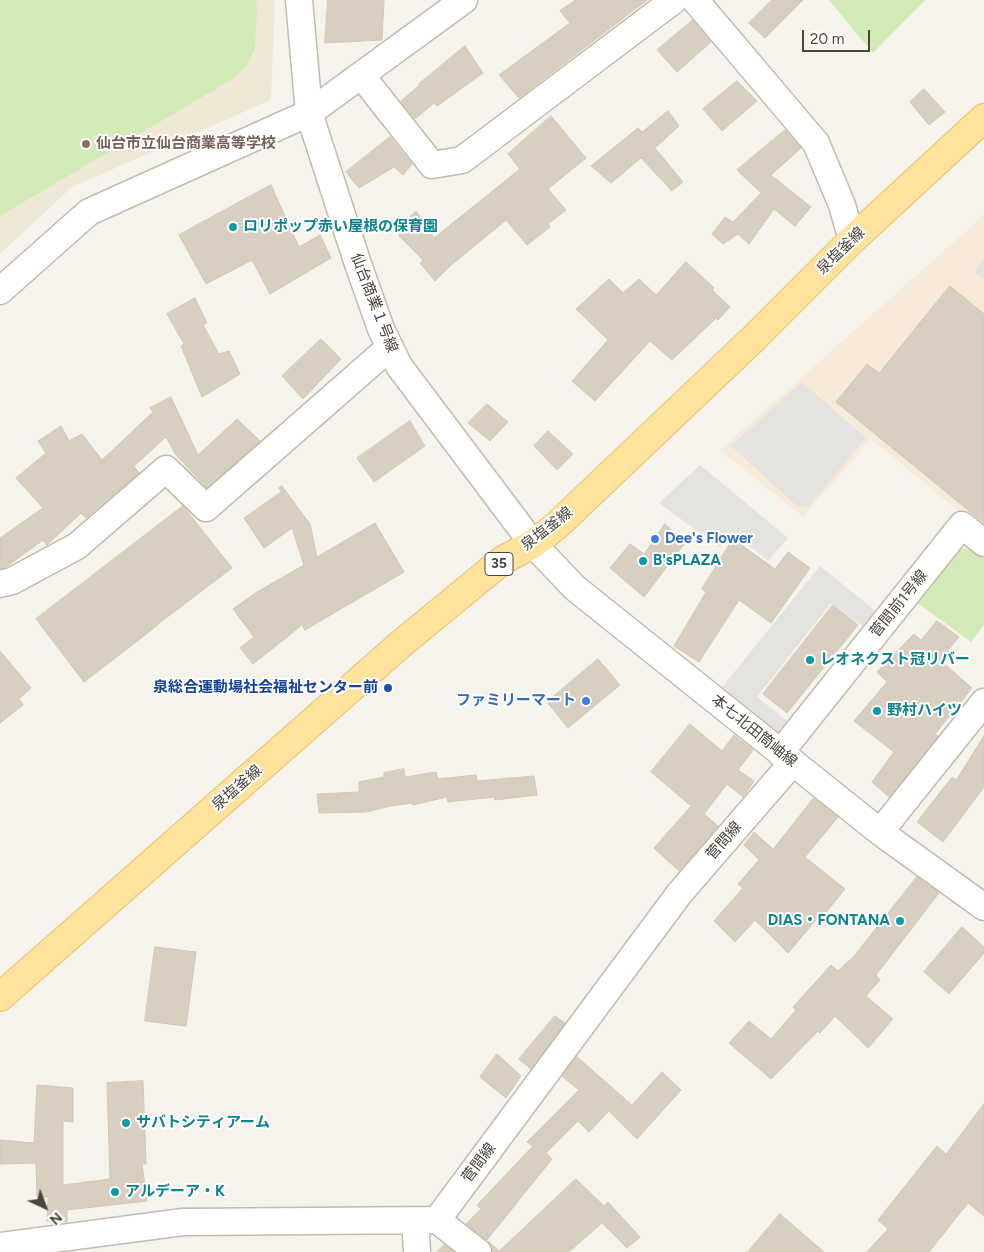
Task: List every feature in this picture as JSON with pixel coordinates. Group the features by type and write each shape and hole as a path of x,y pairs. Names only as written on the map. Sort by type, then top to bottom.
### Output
{"main road":[{"name":"泉塩釜線","path":"0,997 402,643 503,560 533,544 555,527 755,337 852,240 984,118"}],"street":[{"name":"仙台商業１号線","path":"299,0 309,113 381,329 399,366 533,544"},
{"path":"0,291 90,212 309,113 464,0"},
{"path":"361,75 432,165 462,160 674,0"},
{"path":"695,0 816,143 842,205 852,240"},
{"path":"0,584 12,581 77,546 166,469 206,508 390,347"},
{"name":"菅間前1号線","path":"787,757 962,525 984,543"},
{"name":"本七北田筒岫線","path":"533,544 574,588 880,832 984,907"},
{"path":"880,832 984,702"},
{"name":"菅間線","path":"426,1221 787,757"},
{"path":"0,1246 183,1222 426,1221 478,1252"},
{"path":"417,1252 426,1221"}],"shaded area":[{"name":"仙台市立仙台商業高等学校","path":"0,0 275,0 271,100 72,187 0,254"},
{"path":"984,215 984,532 871,439 803,517 720,450"},
{"path":"984,259 984,280 974,272"},
{"path":"802,382 866,438 809,506 798,507 731,446"},
{"path":"700,465 788,538 768,561 733,533 719,547 659,503"},
{"path":"820,566 877,612 865,628 831,603 757,697 787,721 775,736 719,691"}],"green space":[{"name":"仙台市立仙台商業高等学校","path":"0,0 255,0 257,7 255,48 246,67 231,80 0,216"},
{"path":"829,0 925,0 873,53"},
{"path":"971,548 984,558 984,625 971,642 915,601 953,550"}],"building":[{"path":"328,0 384,0 382,40 325,43"},
{"path":"576,0 647,0 519,98 499,75 570,23 560,11"},
{"path":"772,0 803,0 765,38 749,23"},
{"path":"693,20 711,42 677,72 657,50"},
{"path":"465,46 483,73 437,106 434,103 415,119 401,101"},
{"path":"737,81 757,101 722,131 703,109"},
{"path":"924,89 945,112 929,125 910,102"},
{"path":"668,111 679,126 655,148 683,182 672,191 641,158 611,183 591,166 638,128 642,132"},
{"path":"551,116 586,158 548,189 566,210 548,224 550,227 527,245 506,220 450,266 435,281 420,263 423,260 399,236 406,220 416,211 434,238 520,169 508,154"},
{"path":"785,130 801,148 771,175 811,207 795,226 774,209 749,244 738,234 723,244 712,234 725,217 733,222 761,193 737,170"},
{"path":"390,137 412,164 403,175 394,167 359,188 346,172"},
{"path":"271,185 299,247 320,235 331,258 270,294 252,260 206,284 179,235"},
{"path":"686,262 714,288 712,290 730,307 718,320 716,318 672,360 650,341 595,401 572,381 608,340 576,309 609,279 623,293 639,279 656,295"},
{"path":"950,286 984,314 984,523 836,402 867,364 879,373"},
{"path":"195,298 207,323 203,325 219,354 229,351 240,374 202,397 181,346 184,344 167,314"},
{"path":"321,339 341,359 303,399 282,376"},
{"path":"171,397 198,455 237,419 260,441 207,488 176,455 166,437 134,466 139,473 86,518 81,513 47,545 43,540 6,567 0,569 0,538 43,508 16,478 46,453 38,441 61,426 69,441 82,434 102,460 153,412 150,408"},
{"path":"487,404 508,422 490,441 468,423"},
{"path":"410,421 425,446 374,482 357,458"},
{"path":"548,431 573,454 557,470 534,446"},
{"path":"282,486 310,524 317,557 375,523 404,572 305,630 302,625 253,664 240,648 254,637 233,609 257,592 304,565 292,528 264,548 244,518 281,492 279,488"},
{"path":"183,506 232,568 84,682 36,619"},
{"name":"B'sPLAZA","path":"665,524 685,543 644,597 610,568 630,544 644,554"},
{"path":"733,539 775,569 788,552 810,568 771,623 739,600 699,662 674,646 706,592 702,589"},
{"name":"レオネクスト冠リバー","path":"833,605 858,625 787,713 763,694"},
{"path":"937,621 959,637 940,660 972,688 935,734 938,736 889,797 872,782 894,752 854,721 887,682 877,672 914,634 921,640"},
{"path":"0,651 31,688 19,699 23,705 0,723"},
{"path":"598,659 620,685 568,728 547,702"},
{"path":"690,724 722,751 734,735 753,750 738,770 754,781 743,797 727,784 704,814 718,826 679,871 654,848 691,806 651,772"},
{"path":"984,736 984,787 943,842 917,822 952,777 956,780"},
{"path":"404,769 405,777 436,772 438,779 476,775 477,781 534,776 537,795 495,800 494,797 448,802 447,797 413,805 412,803 390,806 366,812 319,813 317,794 359,792 359,782 384,777 384,773"},
{"path":"814,798 838,817 805,857 845,889 823,916 821,914 788,953 755,920 735,942 714,921 743,888 738,884 759,860 744,845 754,832 773,849"},
{"path":"917,877 939,893 876,975 880,980 866,996 893,1019 868,1048 835,1016 820,1033 818,1031 771,1079 729,1043 749,1021 771,1039 796,1010 793,1007 831,965 838,971 854,956"},
{"path":"962,927 984,947 984,953 949,994 924,972"},
{"path":"155,947 196,952 186,1026 145,1021"},
{"path":"555,1016 565,1023 531,1069 519,1059"},
{"path":"497,1054 521,1076 506,1098 480,1077"},
{"path":"577,1057 632,1105 662,1072 681,1090 637,1139 609,1111 589,1132 578,1121 546,1153 552,1159 487,1240 466,1224 481,1209 477,1205 533,1146 527,1142 579,1090 562,1076"},
{"path":"143,1081 146,1164 142,1164 147,1201 67,1210 67,1222 47,1221 48,1197 37,1197 36,1163 0,1164 0,1140 34,1143 37,1085 73,1088 73,1122 63,1121 63,1185 110,1179 107,1083"},
{"path":"984,1104 984,1216 968,1203 929,1252 867,1252 888,1229 878,1220 937,1146 946,1154"},
{"path":"576,1179 604,1206 608,1202 640,1237 627,1248 602,1223 569,1252 493,1252 492,1246 488,1241 499,1251"},
{"path":"780,1214 824,1252 748,1252"},
{"path":"444,1245 454,1252 437,1252"}],"place":[{"name":"仙台市立仙台商業高等学校","path":"86,144"},
{"name":"ロリポップ赤い屋根の保育園","path":"233,227"},
{"name":"Dee's Flower","path":"655,539"},
{"name":"B'sPLAZA","path":"643,561"},
{"name":"レオネクスト冠リバー","path":"810,660"},
{"name":"泉総合運動場社会福祉センター前","path":"388,688"},
{"name":"ファミリーマート","path":"586,701"},
{"name":"野村ハイツ","path":"877,711"},
{"name":"DIAS・FONTANA","path":"900,921"},
{"name":"サバトシティアーム","path":"126,1123"},
{"name":"アルデーア・K","path":"115,1192"}]}
